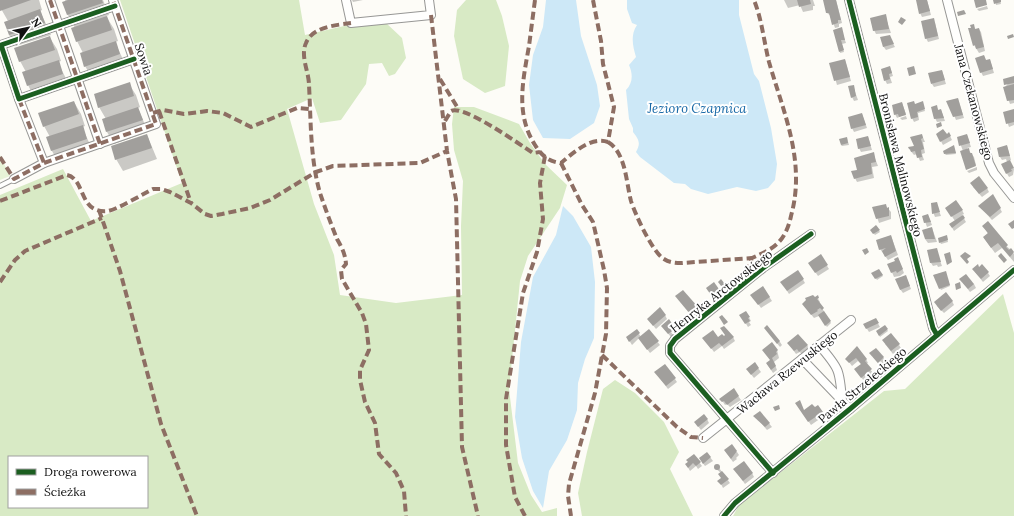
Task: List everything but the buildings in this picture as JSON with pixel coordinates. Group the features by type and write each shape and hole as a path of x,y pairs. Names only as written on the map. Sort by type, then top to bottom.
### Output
{"street":[{"path":"14,179 44,163 100,144 50,0"},
{"path":"346,0 351,23 431,15 428,0"},
{"name":"Bronisława Malinowskiego","path":"849,0 933,328 937,334"},
{"name":"Jana Czekanowskiego","path":"947,0 989,163 994,173 1014,198"},
{"path":"44,163 0,45 58,26 114,3"},
{"name":"Sowia","path":"100,144 156,124 114,3"},
{"path":"19,99 134,59"},
{"name":"Henryka Arctowskiego","path":"728,419 670,353 670,346 675,339 763,268 812,234"},
{"name":"Pawła Strzeleckiego","path":"724,516 735,503 850,409 1014,270"},
{"name":"Wacława Rzewuskiego","path":"703,438 851,320"},
{"path":"819,345 834,362 840,374 842,401"},
{"path":"802,359 850,409"},
{"path":"728,419 773,472"}],"lane":[{"path":"0,186 14,179"}],"green space":[{"path":"120,0 299,0 305,35 353,24 385,22 402,38 406,58 395,74 389,76 382,63 369,64 366,84 341,120 320,123 312,98 287,109 314,204 334,255 340,295 396,303 462,295 461,226 463,181 454,150 452,124 454,107 474,107 519,124 545,164 567,185 560,208 528,256 520,281 509,389 518,463 531,495 542,512 557,508 557,516 0,516 0,195 63,169 91,221 182,183"},
{"path":"466,0 496,0 502,16 509,46 505,86 485,93 463,79 454,36 457,10"},
{"path":"0,155 10,176 0,180"},
{"path":"1003,294 1014,333 1014,516 733,516 739,505 884,391 905,389"},
{"path":"615,380 635,393 664,422 679,452 670,469 693,516 582,516 578,493 587,452 603,389"}],"water":[{"path":"546,0 576,0 581,36 597,85 600,106 594,123 570,139 543,138 533,120 529,85 533,55 543,27"},
{"name":"Jezioro Czapnica","path":"627,0 739,0 739,15 754,74 759,81 771,128 777,164 775,180 768,188 756,191 737,187 708,194 691,189 685,184 674,183 640,157 636,152 639,142 633,132 629,119 626,90 632,78 629,65 636,57 633,45 633,33 637,25 632,23 627,9"},
{"path":"563,206 573,216 591,247 595,282 594,338 585,359 578,383 577,410 567,440 549,471 543,508 533,491 522,458 515,417 521,342 533,277 556,235"}],"marked path":[{"path":"50,0 100,144"},
{"path":"0,157 14,179 44,163 156,124 113,0"},
{"path":"535,0 523,84 523,109 529,133 537,149 549,160 561,163 577,150 589,143 595,141 608,142 614,107 603,64 601,41 593,0"},
{"path":"743,284 744,277 752,258 766,252 775,245 783,237 786,231 795,196 796,176 795,157 787,119 769,62 761,23 754,0"},
{"path":"431,15 447,151 456,199 462,447 478,516"},
{"path":"351,23 332,26 313,33 304,48 304,59 309,80 314,166 320,193 345,257 346,264 341,270 342,279 362,313 366,324 369,350 360,370 360,380 365,402 375,423 379,454 396,473 404,491 406,516"},
{"path":"440,79 459,110"},
{"path":"19,99 44,163"},
{"path":"153,113 163,110 184,114 207,111 223,113 251,127 297,108 309,109"},
{"path":"445,121 451,111 457,110 467,113 491,126 533,153 540,152"},
{"path":"159,111 191,203"},
{"path":"608,142 614,147 622,160 631,201 636,215 655,249 664,259 675,263 682,263 752,258"},
{"path":"0,201 67,175 73,178 77,183 87,202 98,210 112,210 153,189 161,189 191,203 205,214 211,216 250,208 270,200 316,172 333,166 420,163 447,151"},
{"path":"525,516 515,497 506,445 506,399 523,293 537,252 543,219 540,183 545,156"},
{"path":"561,163 582,205 593,222 607,288 606,334 595,393 569,484 568,496 571,516"},
{"path":"99,210 120,271 161,424 197,516"},
{"path":"0,282 15,260 25,251 102,218"},
{"path":"602,355 677,427 691,437 703,438"}],"cycle path":[{"path":"849,0 933,328 937,335"},
{"path":"115,6 1,45 19,99 134,59"},
{"path":"773,473 670,353 670,346 675,339 763,268 811,234"},
{"path":"724,516 735,503 850,409 1014,270"}]}
